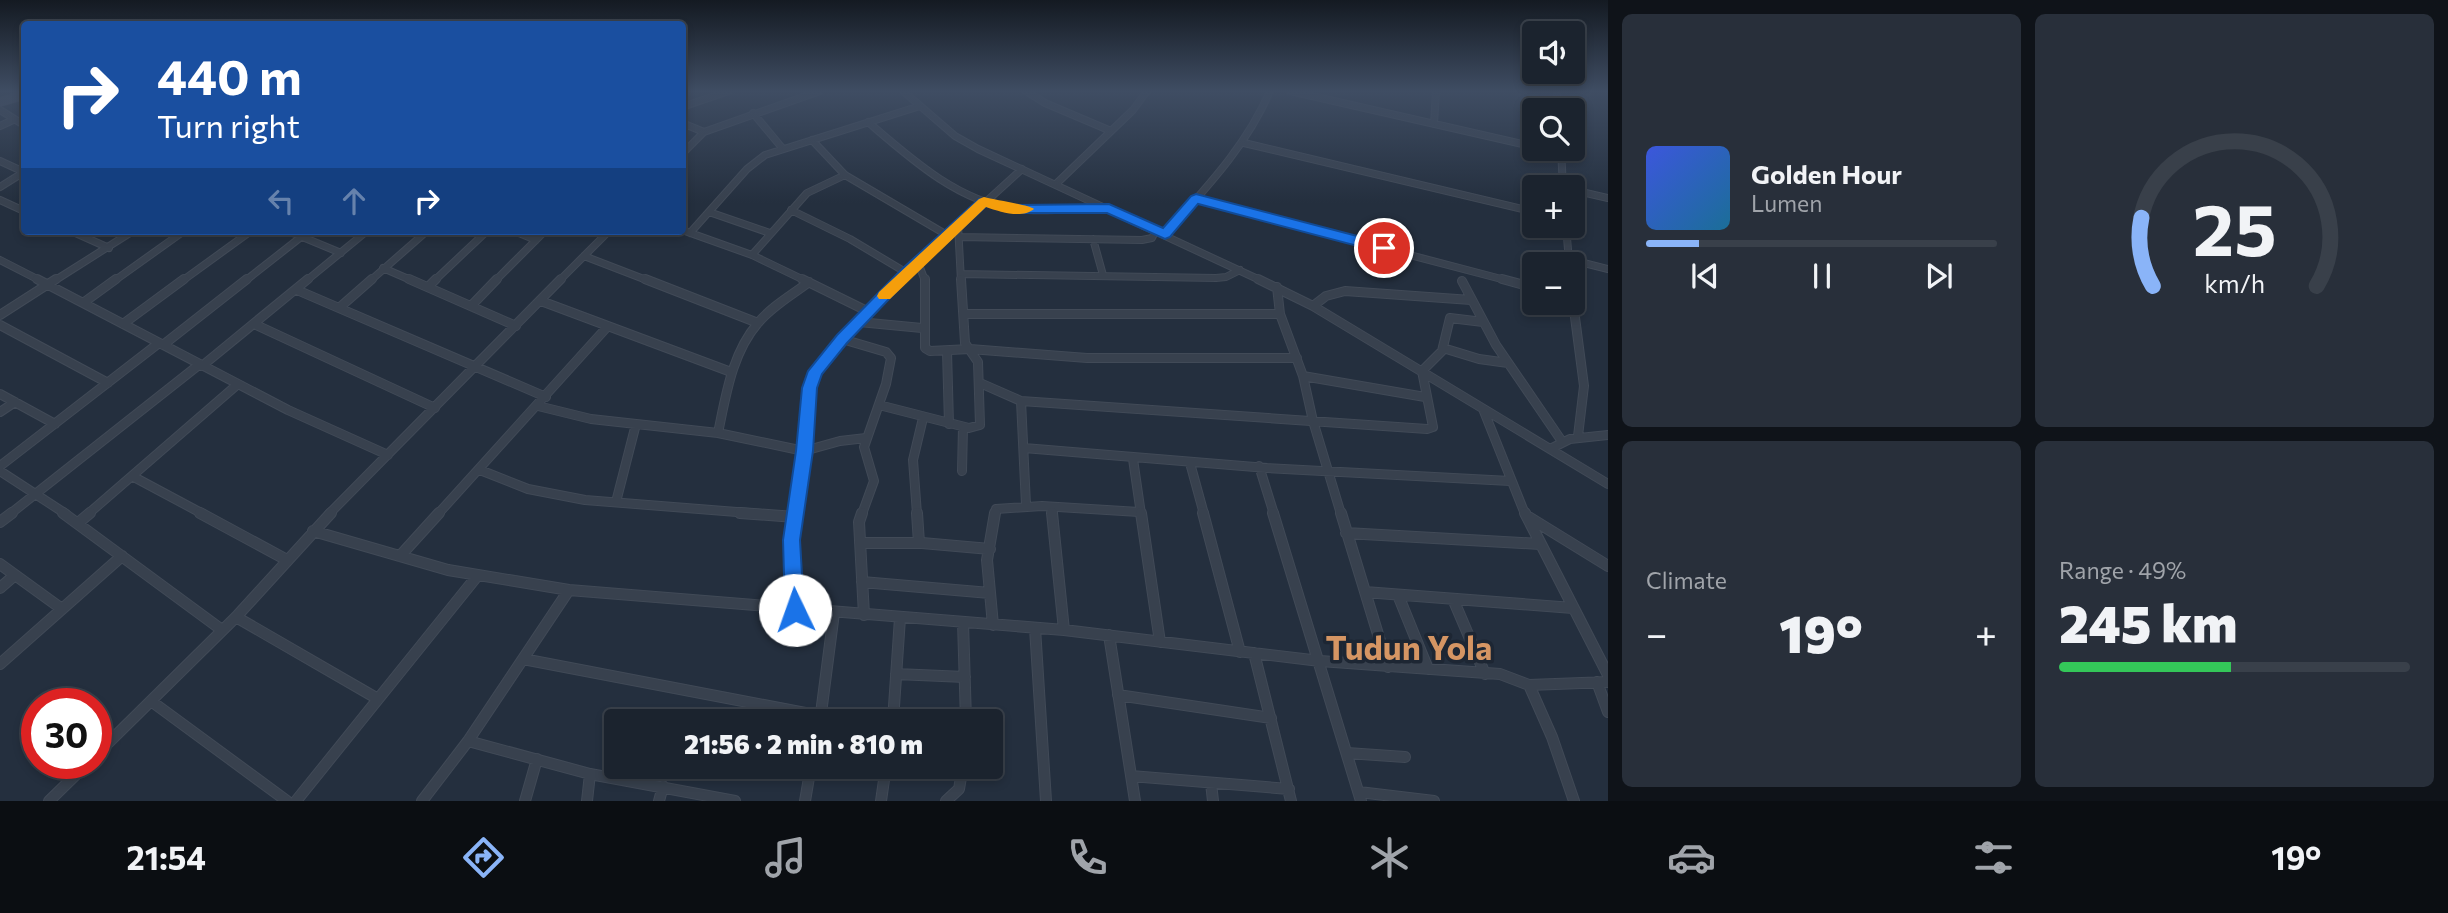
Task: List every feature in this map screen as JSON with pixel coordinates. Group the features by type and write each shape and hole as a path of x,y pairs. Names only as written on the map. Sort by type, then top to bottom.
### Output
{"street":[{"path":"695,128 705,132"},
{"path":"686,150 705,132 714,128"},
{"path":"766,128 783,149"},
{"path":"686,232 709,212 756,161 783,149 848,128"},
{"path":"875,128 916,164 984,202 1016,209 1109,208"},
{"path":"946,128 955,136 1022,169 1165,234 1313,306 1608,484"},
{"path":"1105,128 1111,131"},
{"path":"1056,184 1113,128"},
{"path":"1165,234 1244,143 1253,128"},
{"path":"1453,128 1522,144"},
{"path":"812,140 845,175 877,197 947,235"},
{"path":"1244,143 1522,209"},
{"path":"0,161 21,171"},
{"path":"795,610 792,540 811,382 816,371 842,339 906,273 1022,169"},
{"path":"0,187 21,174"},
{"path":"752,254 790,210 813,189 845,175"},
{"path":"1585,193 1608,198"},
{"path":"1196,199 1522,285"},
{"path":"0,200 21,210"},
{"path":"790,210 850,239 906,273"},
{"path":"709,212 770,233"},
{"path":"879,405 963,427 980,425 981,383 978,362 965,343 958,225"},
{"path":"959,237 1149,239 1156,230"},
{"path":"686,232 752,254 869,312"},
{"path":"80,235 108,248"},
{"path":"0,315 127,235"},
{"path":"83,303 178,235"},
{"path":"123,324 245,235"},
{"path":"297,235 341,253"},
{"path":"0,523 297,290 362,235"},
{"path":"339,308 422,235"},
{"path":"428,287 483,235"},
{"path":"524,235 536,240"},
{"path":"471,306 541,235"},
{"path":"112,739 236,617 313,531 605,235"},
{"path":"222,630 0,468 301,237"},
{"path":"1093,239 1103,275"},
{"path":"584,256 758,323"},
{"path":"1,261 288,411 388,455"},
{"path":"918,262 924,270 925,313 922,328 925,348 1087,358 1297,358"},
{"path":"1585,264 1608,269"},
{"path":"383,268 516,326"},
{"path":"961,274 1216,278 1226,277 1240,270"},
{"path":"1462,281 1508,363 1560,440"},
{"path":"718,433 731,372 741,347 758,323 809,282"},
{"path":"1277,287 1280,314 1303,376 1328,473 1388,667"},
{"path":"297,290 546,397"},
{"path":"1313,306 1326,296 1345,291 1471,300"},
{"path":"541,301 731,372"},
{"path":"964,314 1280,314"},
{"path":"1575,315 1585,383 1578,436"},
{"path":"981,383 1021,401 1431,428 1422,371 1443,348 1450,318 1483,322"},
{"path":"859,322 922,328"},
{"path":"254,324 435,408"},
{"path":"0,325 108,383"},
{"path":"400,556 608,326"},
{"path":"842,339 890,355 890,370 864,447 874,481 860,512 864,615"},
{"path":"1443,348 1479,359 1508,363"},
{"path":"947,351 948,424"},
{"path":"1303,376 1425,397"},
{"path":"78,523 238,384"},
{"path":"0,394 55,424"},
{"path":"1021,401 1026,505"},
{"path":"0,412 15,402"},
{"path":"538,406 591,419 718,433 804,451 840,441 866,438"},
{"path":"1483,409 1498,457 1539,544 1608,675"},
{"path":"919,543 914,460 923,418"},
{"path":"616,502 636,424"},
{"path":"962,471 963,427"},
{"path":"1550,449 1560,440 1578,436 1608,435"},
{"path":"1024,448 1328,473 1510,481"},
{"path":"1133,459 1160,642"},
{"path":"1190,463 1240,652"},
{"path":"1259,466 1360,797 1434,801"},
{"path":"480,470 528,489 616,502 795,517"},
{"path":"132,476 287,560"},
{"path":"993,625 987,559 996,509 1002,506 1026,505 1052,509 1139,512"},
{"path":"1052,509 1064,630"},
{"path":"1527,516 1608,566"},
{"path":"313,531 447,570 569,590 1064,630 1320,662 1500,674 1529,685 1603,682 1608,712"},
{"path":"1346,533 1539,544"},
{"path":"860,543 919,543 989,549"},
{"path":"0,664 122,556"},
{"path":"0,564 62,609"},
{"path":"0,588 15,575"},
{"path":"296,801 478,575"},
{"path":"862,582 907,588 990,593"},
{"path":"422,801 468,741 569,590"},
{"path":"1365,592 1573,608"},
{"path":"1398,595 1428,669"},
{"path":"1453,599 1485,674"},
{"path":"821,709 834,613"},
{"path":"236,617 378,699"},
{"path":"894,709 900,618"},
{"path":"963,622 966,709"},
{"path":"1035,628 1046,801"},
{"path":"1109,635 1135,801"},
{"path":"1131,776 1211,783 1290,795 1255,653"},
{"path":"523,659 775,709"},
{"path":"897,674 965,677"},
{"path":"1529,685 1552,737 1574,801"},
{"path":"1118,695 1271,718"},
{"path":"151,701 287,801"},
{"path":"468,741 590,774 727,800"},
{"path":"1347,754 1405,757"},
{"path":"525,801 537,759"},
{"path":"587,801 590,774"},
{"path":"49,801 72,779"},
{"path":"805,801 809,779"},
{"path":"881,801 884,779"},
{"path":"946,801 959,789 961,779"},
{"path":"1211,783 1213,801"},
{"path":"659,801 663,786"}],"slow traffic":[{"path":"884,296 984,202 1003,208 1028,209"}],"district":[{"name":"Tudun Yola","path":"1409,648"}],"route":[{"path":"795,610 792,540 810,388 816,371 842,339 906,273 984,202 1016,209 1109,208 1165,234 1196,199 1384,248"}]}
